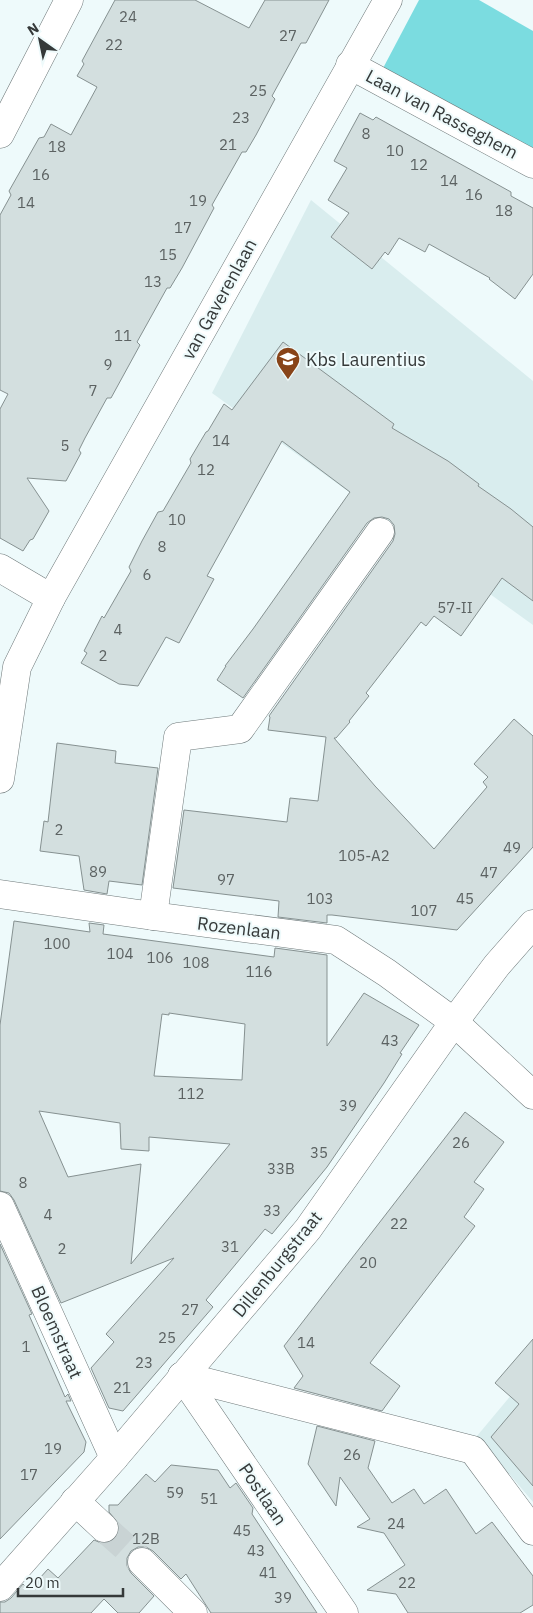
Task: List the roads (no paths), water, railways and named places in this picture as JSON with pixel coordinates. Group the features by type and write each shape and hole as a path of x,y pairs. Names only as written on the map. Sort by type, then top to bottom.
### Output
{"street":[{"path":"0,134 69,0"},
{"name":"van Gaverenlaan","path":"0,779 17,667 52,598 388,0"},
{"name":"Laan van Rasseghem","path":"350,65 533,164"},
{"path":"154,916 178,737 240,729 380,532"},
{"path":"0,568 52,598"},
{"name":"Rozenlaan","path":"0,894 336,940 387,973 454,1022 533,1095"},
{"name":"Dillenburgstraat","path":"0,1587 114,1458 308,1229 454,1022 497,965 533,924"},
{"name":"Bloemstraat","path":"0,1206 114,1458"},
{"path":"182,1376 473,1450 533,1531"},
{"name":"Postlaan","path":"182,1376 344,1613"},
{"path":"76,1501 104,1528"},
{"path":"142,1562 193,1613"}],"tunnel":[{"path":"104,1528 142,1562"}],"place":[{"name":"Kbs Laurentius","path":"288,380"}]}
